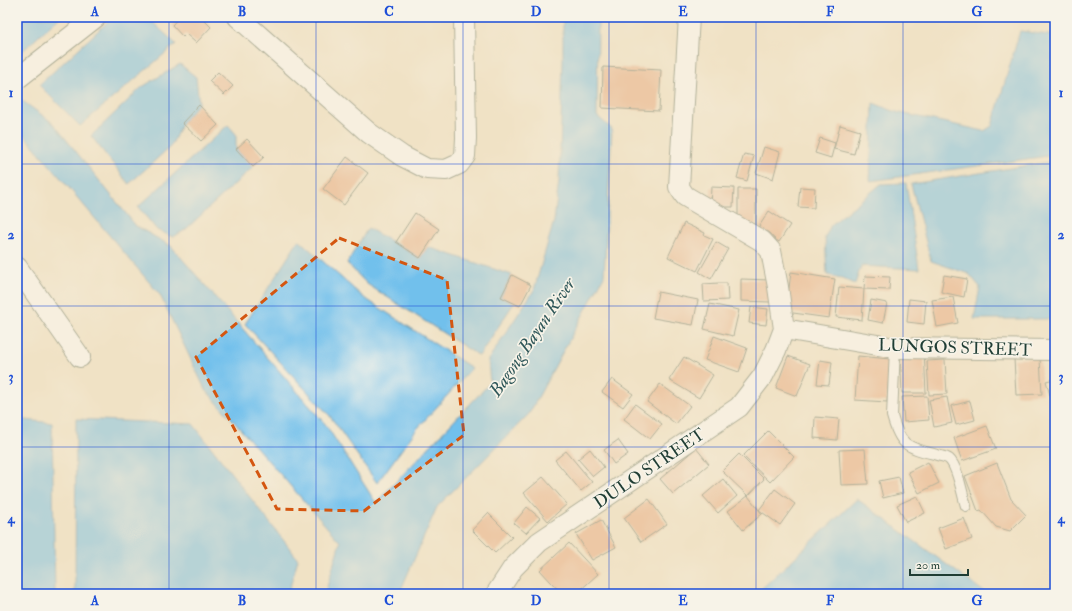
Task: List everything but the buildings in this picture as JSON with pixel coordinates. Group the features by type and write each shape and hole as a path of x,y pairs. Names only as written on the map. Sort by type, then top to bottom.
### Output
{"street":[{"path":"17,79 96,17"},
{"path":"238,17 369,133 402,156 427,169 446,170 459,164 464,156 466,138 464,17"},
{"path":"689,17 679,187 685,196 762,241 771,251 784,329"},
{"path":"17,267 80,356"},
{"name":"LUNGOS STREET","path":"784,329 895,348 1055,350"},
{"name":"DULO STREET","path":"496,594 513,568 539,542 740,407 763,376 776,350 784,329"}],"lane":[{"path":"895,348 892,416 894,425 903,442 912,449 948,459 955,467 966,506"}],"highlighted area":[{"path":"339,238 447,280 464,435 364,511 277,509 196,357"}],"water":[{"path":"17,17 60,17 17,56"},
{"path":"113,17 147,17 176,44 80,126 39,85"},
{"name":"Bagong Bayan River","path":"563,17 598,17 597,116 612,129 604,276 529,414 437,507 399,594 325,594 340,542 205,389 160,295 25,136 17,129 17,97 53,123 136,226 171,246 326,425 376,503 490,383 488,360 534,290 554,221 559,181"},
{"path":"1020,31 1055,36 1055,155 870,181 873,103 896,112 984,131 992,126"},
{"path":"180,64 196,77 199,103 182,123 171,146 129,184 91,136 142,87"},
{"path":"228,125 236,134 236,149 253,167 185,230 173,237 157,230 138,207"},
{"path":"1055,161 1055,319 974,319 980,287 969,274 931,261 911,184"},
{"path":"906,183 919,269 861,266 855,284 842,278 827,275 825,237 831,225 881,184"},
{"path":"368,228 420,258 428,247 512,275 501,297 514,303 479,356 367,284 347,263"},
{"path":"299,240 363,297 472,368 416,430 377,483 330,416 245,324"},
{"path":"17,419 52,423 55,594 17,594"},
{"path":"76,419 193,424 298,559 288,594 75,594"},
{"path":"857,499 987,594 756,594"}]}
